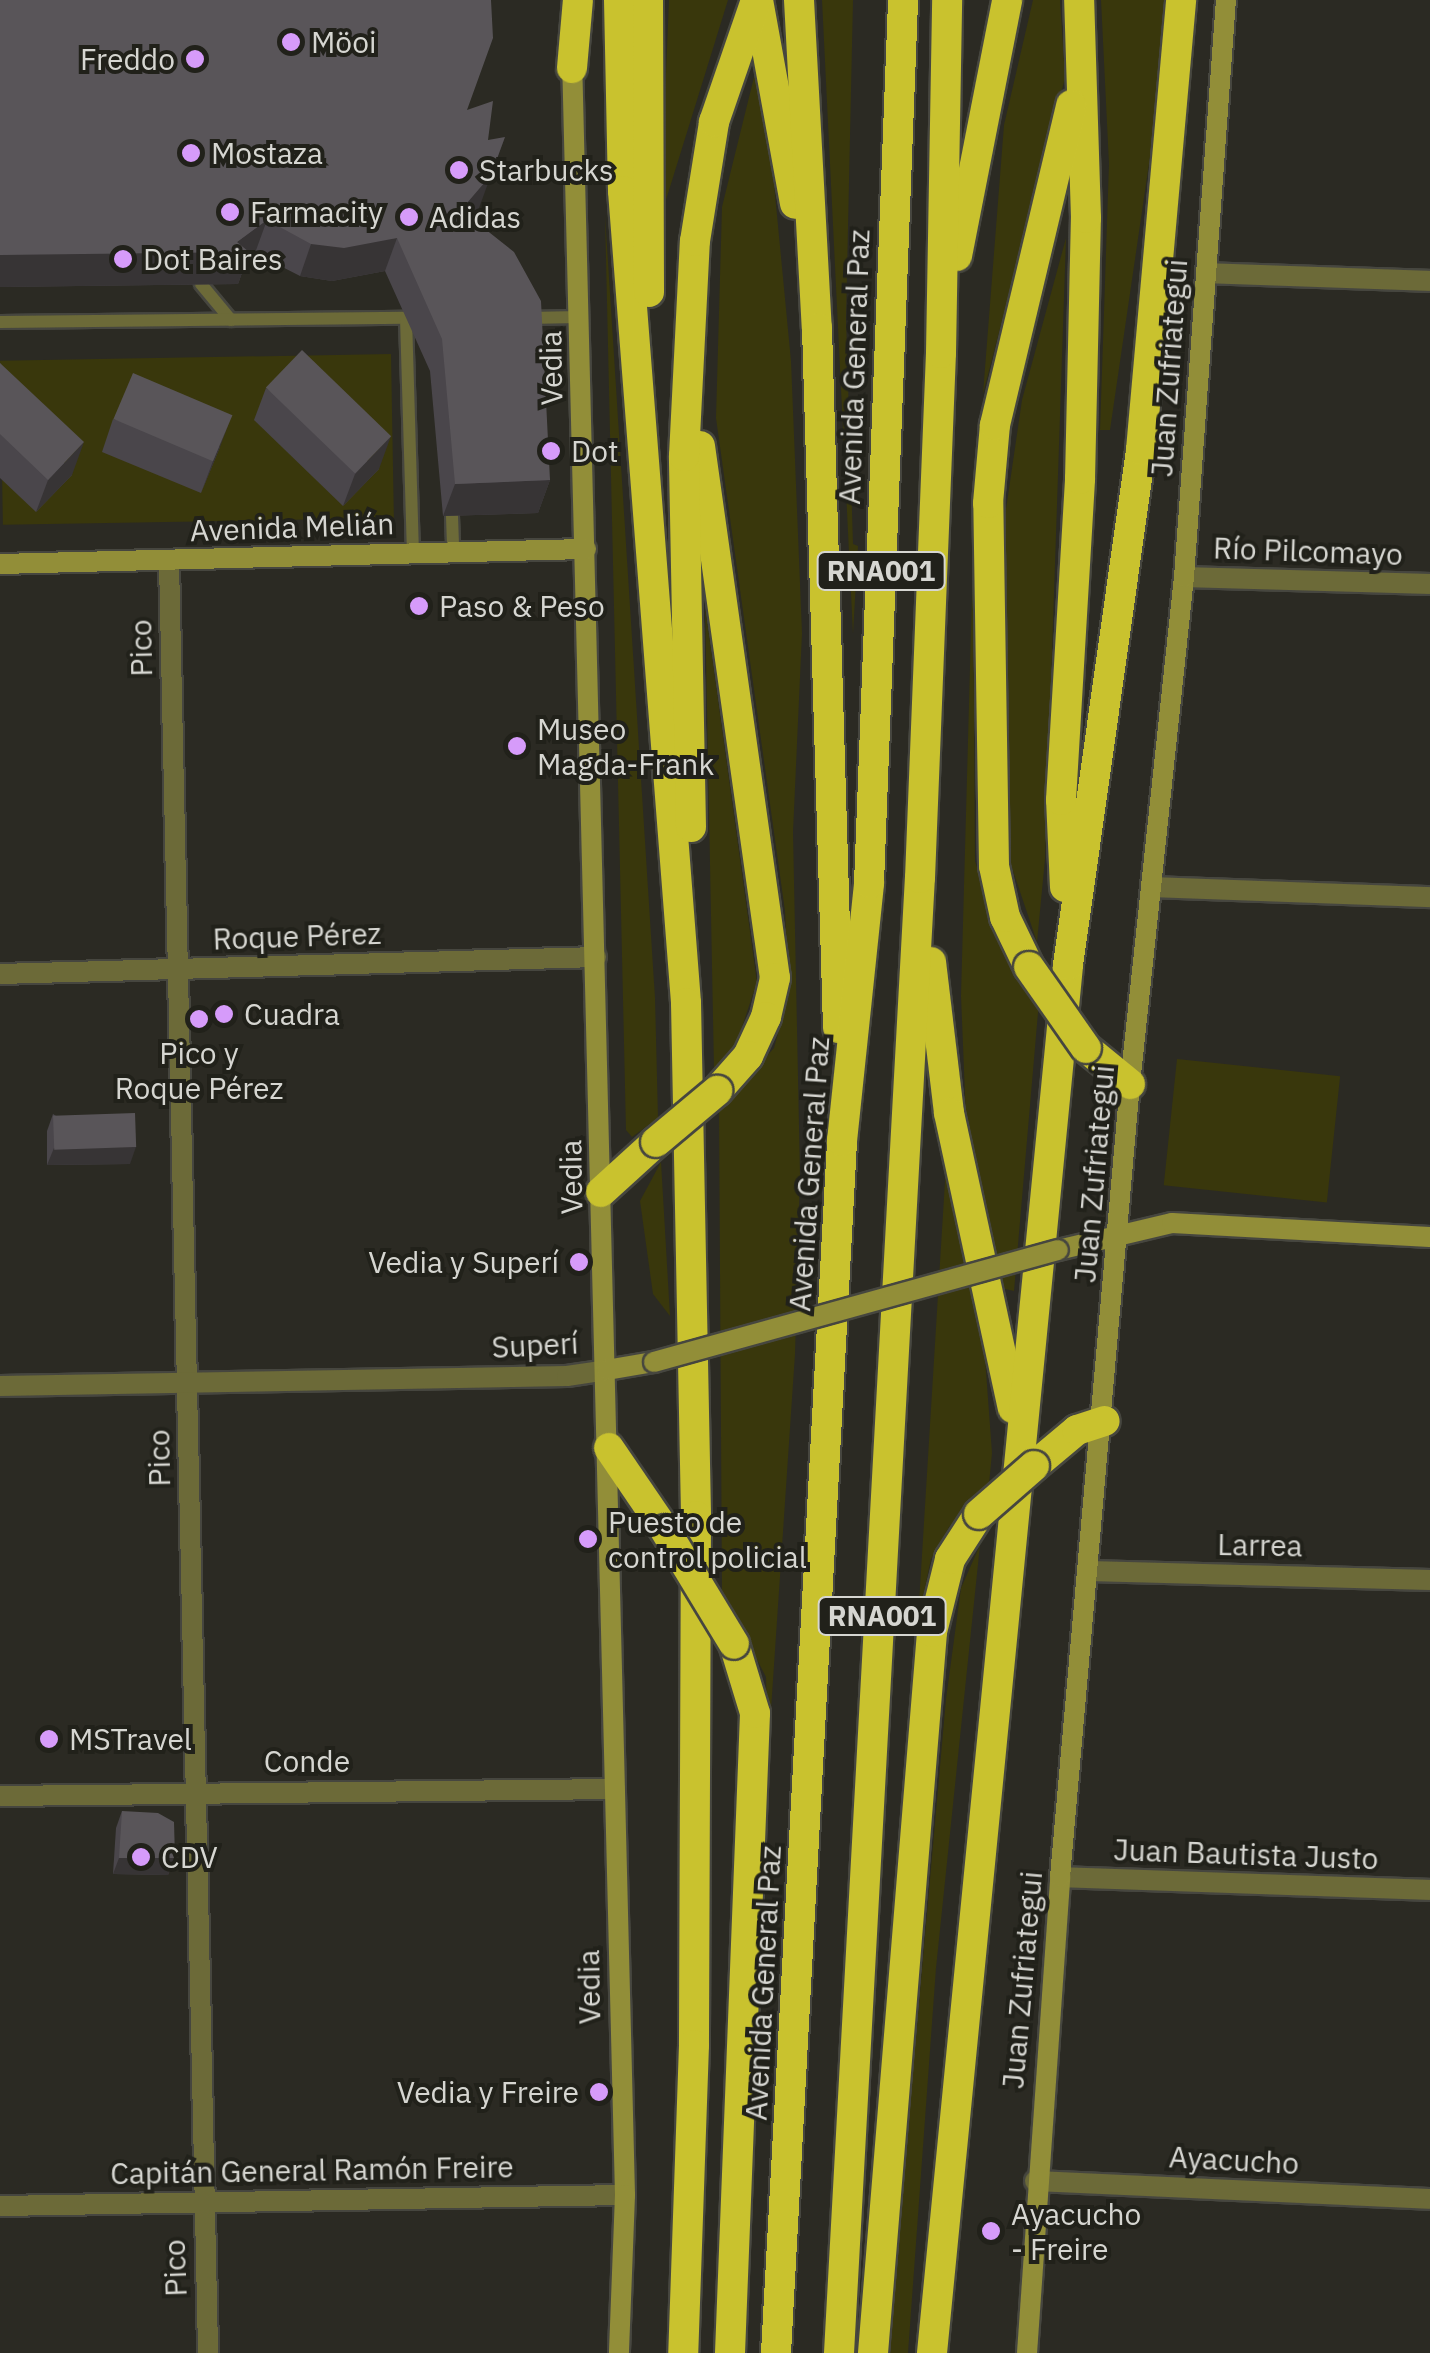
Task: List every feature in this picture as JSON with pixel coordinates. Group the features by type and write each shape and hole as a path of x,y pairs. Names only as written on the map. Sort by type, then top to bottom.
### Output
{"highway":[{"path":"572,68 574,0"},
{"path":"618,0 622,191 648,481 686,1003 696,1555 694,2045 683,2353"},
{"path":"648,0 648,481"},
{"path":"686,1003 692,921 684,456 702,175 731,66 757,0"},
{"path":"757,0 817,328"},
{"path":"799,0 817,328 842,1140"},
{"name":"Avenida General Paz","path":"776,2353 842,1140 869,882 903,0"},
{"name":"RNA001","path":"839,2353 920,878 942,353 947,0"},
{"path":"942,353 1007,0"},
{"path":"1068,964 1061,800 1080,479 1079,0"},
{"path":"932,2353 1026,1466 1068,964 1141,450 1181,0"},
{"path":"1082,48 995,424 988,503 994,866 1006,917 1029,966 1086,1048 1130,1084"},
{"path":"601,1192 718,1091 748,1056 766,1018 775,978 690,386"},
{"path":"920,878 949,1113 1026,1466"},
{"path":"873,2353 932,1632 950,1560 979,1514 1026,1466 1077,1430 1105,1421"},
{"path":"608,1448 665,1530 734,1644 754,1713 730,2353"}],"street":[{"name":"Juan Zufriategui","path":"1028,2353 1035,2181 1060,1877 1105,1421 1130,1084 1154,887 1184,577 1226,0"},
{"name":"Vedia","path":"572,68 625,2195 618,2353"},
{"path":"1206,272 1430,281"},
{"name":"Avenida Melián","path":"0,564 586,548"},
{"name":"Pico","path":"169,562 208,2353"},
{"name":"Río Pilcomayo","path":"1184,577 1430,584"},
{"path":"1154,887 1430,898"},
{"name":"Roque Pérez","path":"0,974 596,957"},
{"name":"Superí","path":"0,1386 567,1376 654,1362 1058,1250 1172,1223 1430,1237"},
{"name":"Larrea","path":"1090,1571 1430,1580"},
{"name":"Conde","path":"0,1796 614,1789"},
{"name":"Juan Bautista Justo","path":"1060,1877 1430,1890"},
{"name":"Ayacucho","path":"1035,2181 1430,2199"},
{"name":"Capitán General Ramón Freire","path":"0,2206 625,2195"}],"lane":[{"path":"201,284 230,320"},
{"path":"523,318 580,317"},
{"path":"0,322 406,318 413,552"},
{"path":"452,516 453,552"}],"shaded area":[{"path":"669,0 728,0 661,216 661,196"},
{"path":"822,0 853,0 846,319 853,544 858,546 853,634"},
{"path":"1033,0 1060,0 1065,78 983,394 1004,125"},
{"path":"1101,0 1164,0 1152,143 1110,430 1100,430 1109,164"},
{"path":"755,73 774,184 791,361 802,633 793,832 800,1175 795,1354 768,1754 766,1677 722,1592 719,1109 774,1048 789,993 785,911 716,418 722,207"},
{"path":"605,215 655,998 658,1118 632,1137 626,1130"},
{"path":"1066,238 1045,859 1037,942 1010,862 1003,530 1022,400"},
{"path":"391,354 394,518 3,525 0,361"},
{"path":"973,558 975,861 999,938 1039,1001 1014,1291 1005,1289 985,1231 966,1119 961,996"},
{"path":"705,606 757,982 736,1045 714,1069"},
{"path":"1177,1059 1340,1076 1327,1202 1164,1185"},
{"path":"661,1162 670,1316 653,1294 640,1201"},
{"path":"946,1165 984,1344 992,1453 989,1484 949,1527 931,1559 918,1620"},
{"path":"980,1545 936,1968 908,2353 888,2353 946,1699 961,1588"}],"building":[{"name":"Dot Baires","path":"0,0 491,0 493,38 467,110 493,101 488,140 505,137 491,175 461,210 514,252 541,301 550,480 455,484 442,339 397,238 344,248 311,244 267,220 237,242 249,252 0,255"},
{"path":"302,350 391,436 355,474 266,387"},
{"path":"0,363 84,442 48,480 0,434"},
{"path":"133,373 232,415 213,461 113,419"},
{"path":"135,1113 136,1147 54,1150 53,1116"},
{"path":"122,1811 158,1813 174,1822 175,1858 119,1858"}],"place":[{"name":"Möoi","path":"291,42"},
{"name":"Freddo","path":"195,59"},
{"name":"Mostaza","path":"191,153"},
{"name":"Starbucks","path":"459,170"},
{"name":"Farmacity","path":"230,212"},
{"name":"Adidas","path":"409,217"},
{"name":"Dot Baires","path":"123,259"},
{"name":"Dot","path":"551,451"},
{"name":"Paso & Peso","path":"419,606"},
{"name":"Museo Magda-Frank","path":"517,746"},
{"name":"Cuadra","path":"224,1014"},
{"name":"Pico y Roque Pérez","path":"199,1019"},
{"name":"Vedia y Superí","path":"579,1262"},
{"name":"Puesto de control policial","path":"588,1539"},
{"name":"MSTravel","path":"49,1739"},
{"name":"CDV","path":"141,1857"},
{"name":"Vedia y Freire","path":"599,2092"},
{"name":"Ayacucho - Freire","path":"991,2231"}]}
